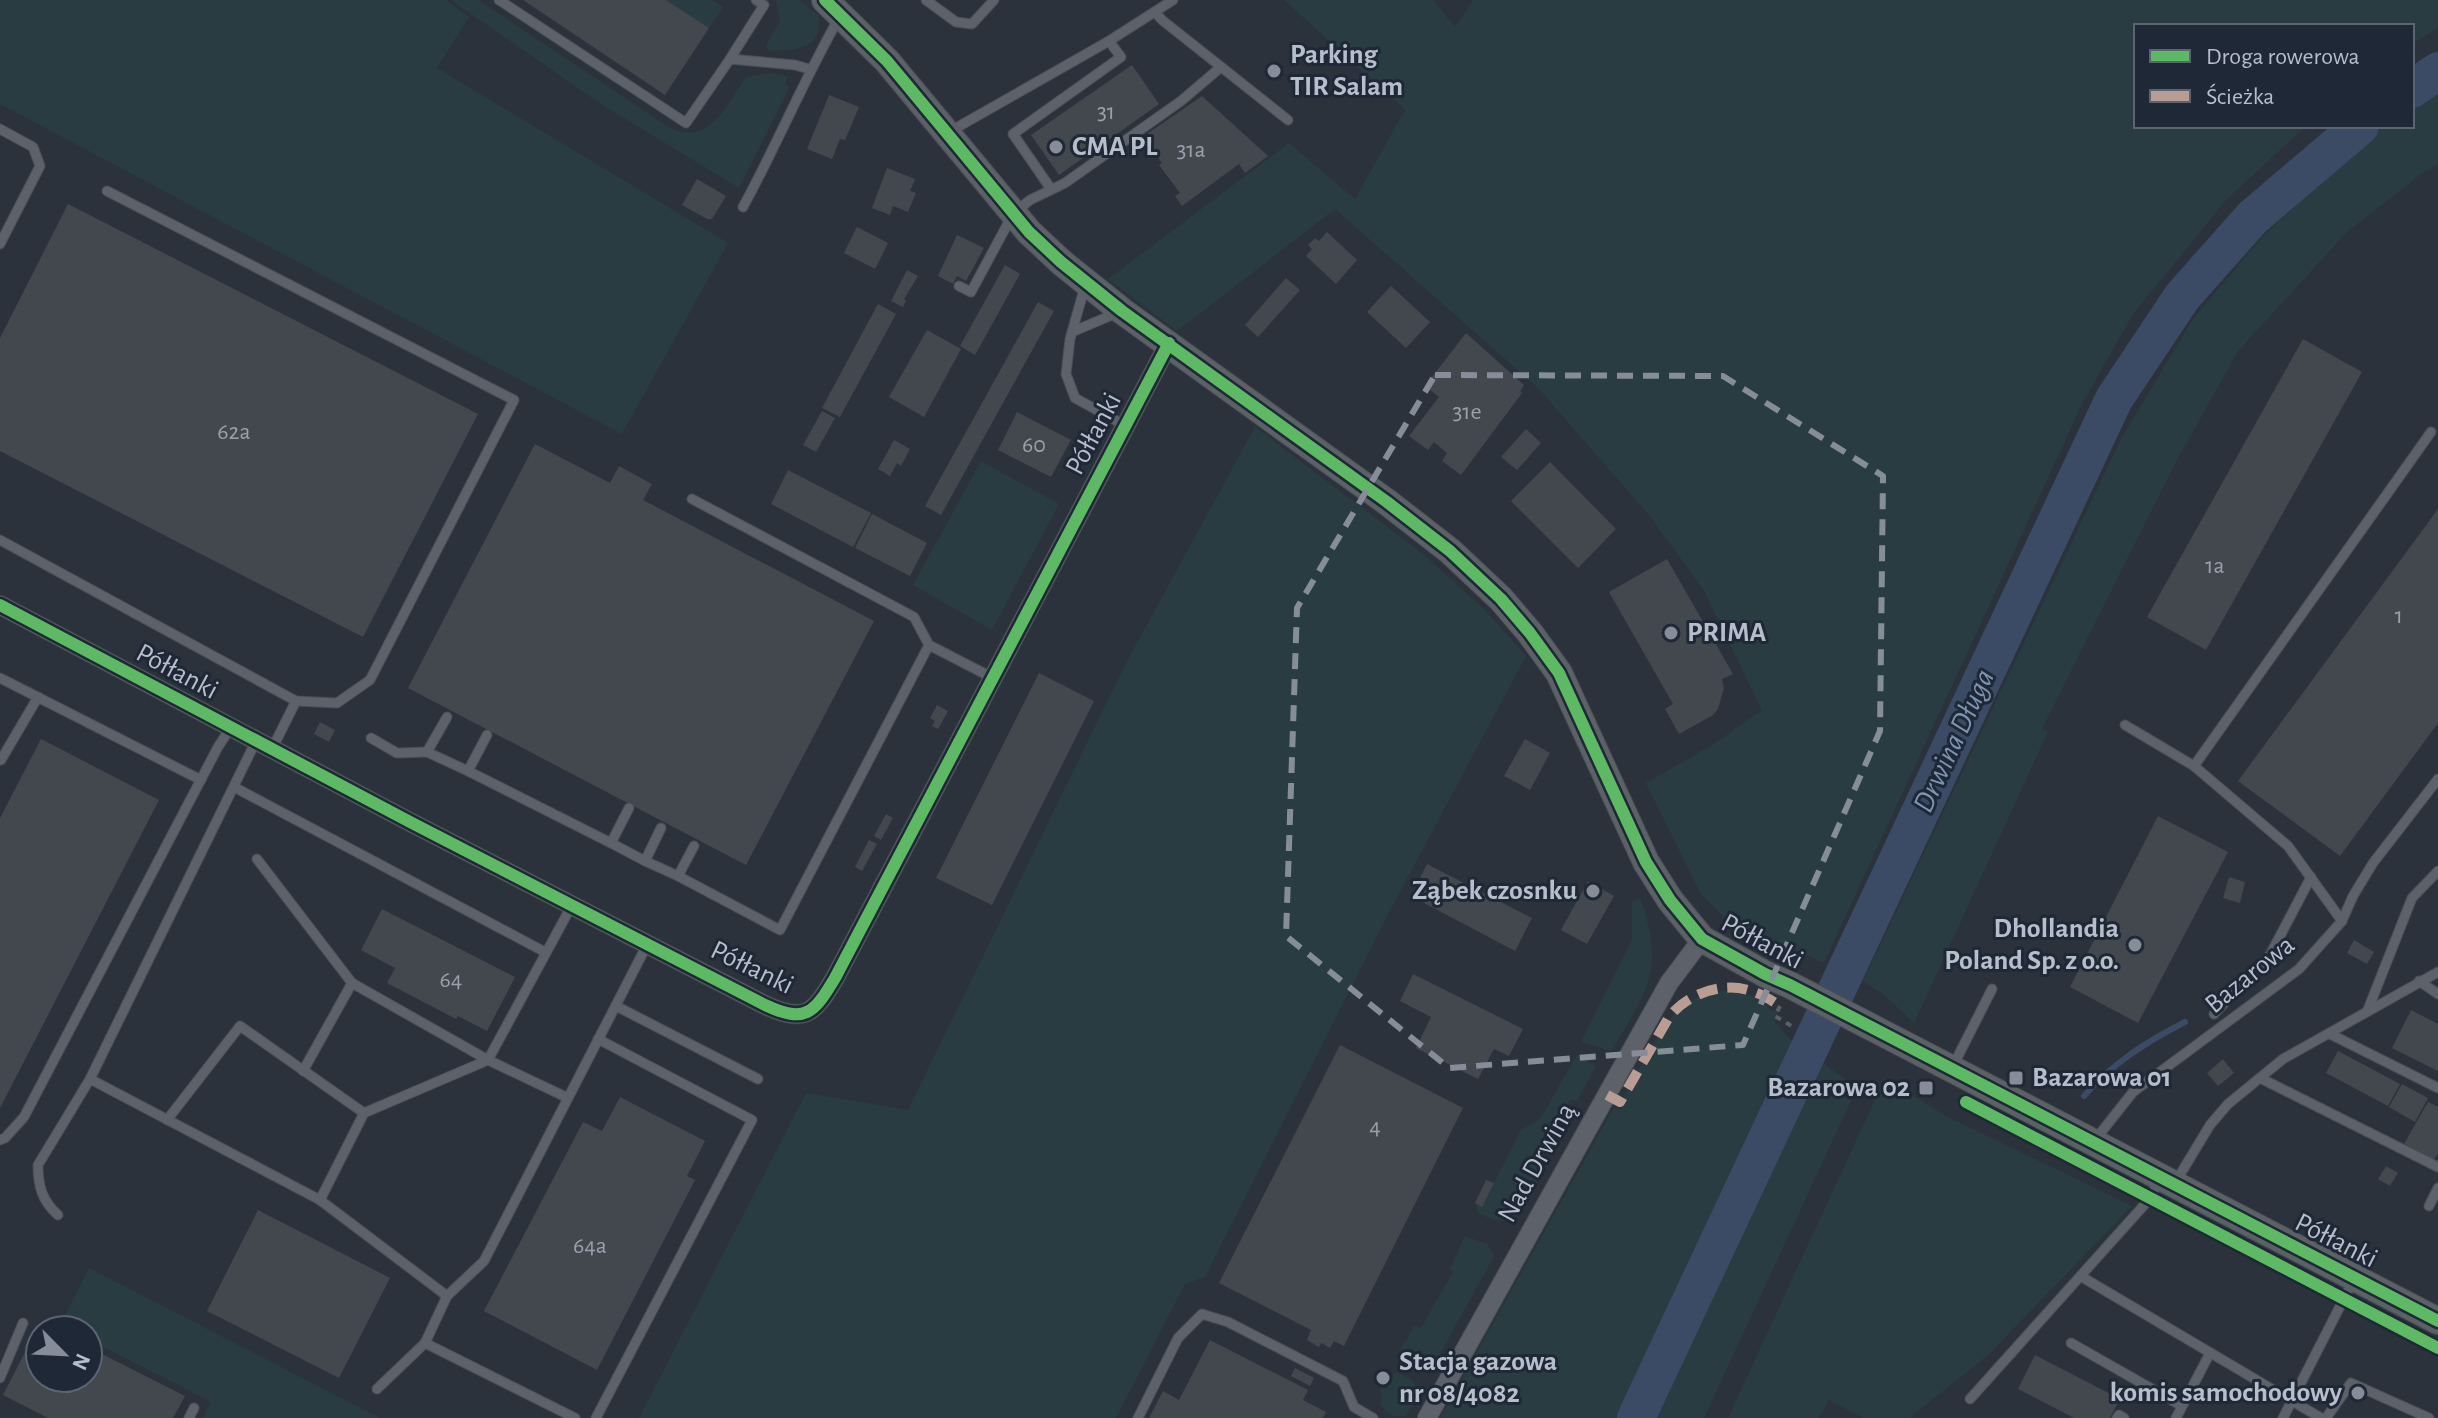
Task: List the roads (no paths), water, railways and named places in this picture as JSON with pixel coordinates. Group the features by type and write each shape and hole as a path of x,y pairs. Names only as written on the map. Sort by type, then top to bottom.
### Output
{"street":[{"name":"Półłanki","path":"833,7 909,87 1042,245 1122,311 1450,551 1501,599 1559,673 1646,862 1670,900 1702,939 1765,974 1785,995 1868,1026 2438,1321"},
{"name":"Półłanki","path":"0,605 779,1012 796,1016 811,1013 835,978 1169,343"},
{"name":"Nad Drwiną","path":"1427,1418 1669,983 1702,939"}],"lane":[{"path":"499,0 686,123 764,5 756,0"},
{"path":"926,0 956,22 972,24 994,0"},
{"path":"946,133 1109,41 1173,0"},
{"path":"743,207 789,116 833,7"},
{"path":"1155,12 1288,120"},
{"path":"1051,189 1013,134 1121,57 1109,41"},
{"path":"730,59 809,69"},
{"path":"959,286 971,292 1013,214 1030,200 1065,183 1181,101 1221,67"},
{"path":"0,129 33,147 40,166 0,244"},
{"path":"0,540 296,701 337,703 370,680 514,400 107,191"},
{"path":"1086,283 1072,332 1066,374 1075,398 1126,426"},
{"path":"1072,332 1122,311"},
{"path":"2194,766 2431,432"},
{"path":"692,499 914,617 929,645 993,678"},
{"path":"371,738 397,753 427,752 468,771 780,930 929,645"},
{"path":"0,678 201,780"},
{"path":"1,760 38,697"},
{"path":"58,1215 41,1194 38,1165 90,1079 234,787 296,701"},
{"path":"427,752 447,717"},
{"path":"2125,725 2194,766 2288,846 2342,921"},
{"path":"0,1140 24,1117 231,727"},
{"path":"468,771 487,735"},
{"name":"Bazarowa","path":"2093,1143 2133,1092 2299,969 2342,921 2373,863 2438,779"},
{"path":"234,787 545,952"},
{"path":"611,843 629,808"},
{"path":"645,861 661,828"},
{"path":"678,876 694,846"},
{"path":"257,859 352,983 488,1060 568,1098"},
{"path":"2367,1012 2412,898 2438,871"},
{"path":"2214,1014 2270,955 2311,877"},
{"path":"320,1200 364,1113 488,1060 572,905"},
{"path":"377,1389 425,1343 447,1296 484,1261 648,943"},
{"path":"1970,1399 2168,1181 2228,1104 2283,1059 2438,972"},
{"path":"2419,981 2438,994"},
{"path":"303,1071 352,983"},
{"path":"1952,1069 1992,989"},
{"path":"616,1006 758,1079"},
{"path":"167,1120 240,1026 364,1113"},
{"path":"2330,1034 2438,1088"},
{"path":"596,1418 752,1120 598,1039"},
{"path":"2260,1078 2438,1167"},
{"path":"90,1079 320,1200 447,1296"},
{"path":"2429,1206 2438,1188"},
{"path":"2082,1277 2323,1418 2351,1383 2429,1418"},
{"path":"2283,1418 2354,1278"},
{"path":"1138,1418 1178,1338 1202,1314 1228,1322 1343,1381 1354,1407 1373,1418"},
{"path":"0,1378 23,1323"},
{"path":"425,1343 575,1418"},
{"path":"2071,1343 2182,1406"},
{"path":"2176,1418 2210,1353"},
{"path":"1348,1418 1354,1407"},
{"path":"2117,1418 2119,1415 2124,1418"}],"waterway":[{"name":"Drwina Długa","path":"2414,88 2438,71"},
{"name":"Drwina Długa","path":"1636,1418 2114,399 2182,297 2252,218 2358,128"},
{"path":"2084,1096 2131,1054 2185,1022"}],"place":[{"name":"Parking TIR Salam","path":"1274,71"},
{"name":"CMA PL","path":"1056,147"},
{"name":"PRIMA","path":"1671,633"},
{"name":"Ząbek czosnku","path":"1593,891"},
{"name":"Dhollandia Poland Sp. z o.o.","path":"2135,945"},
{"name":"Bazarowa 01","path":"2016,1078"},
{"name":"Bazarowa 02","path":"1926,1088"},
{"name":"Stacja gazowa nr 08/4082","path":"1383,1378"},
{"name":"komis samochodowy","path":"2358,1393"}]}
